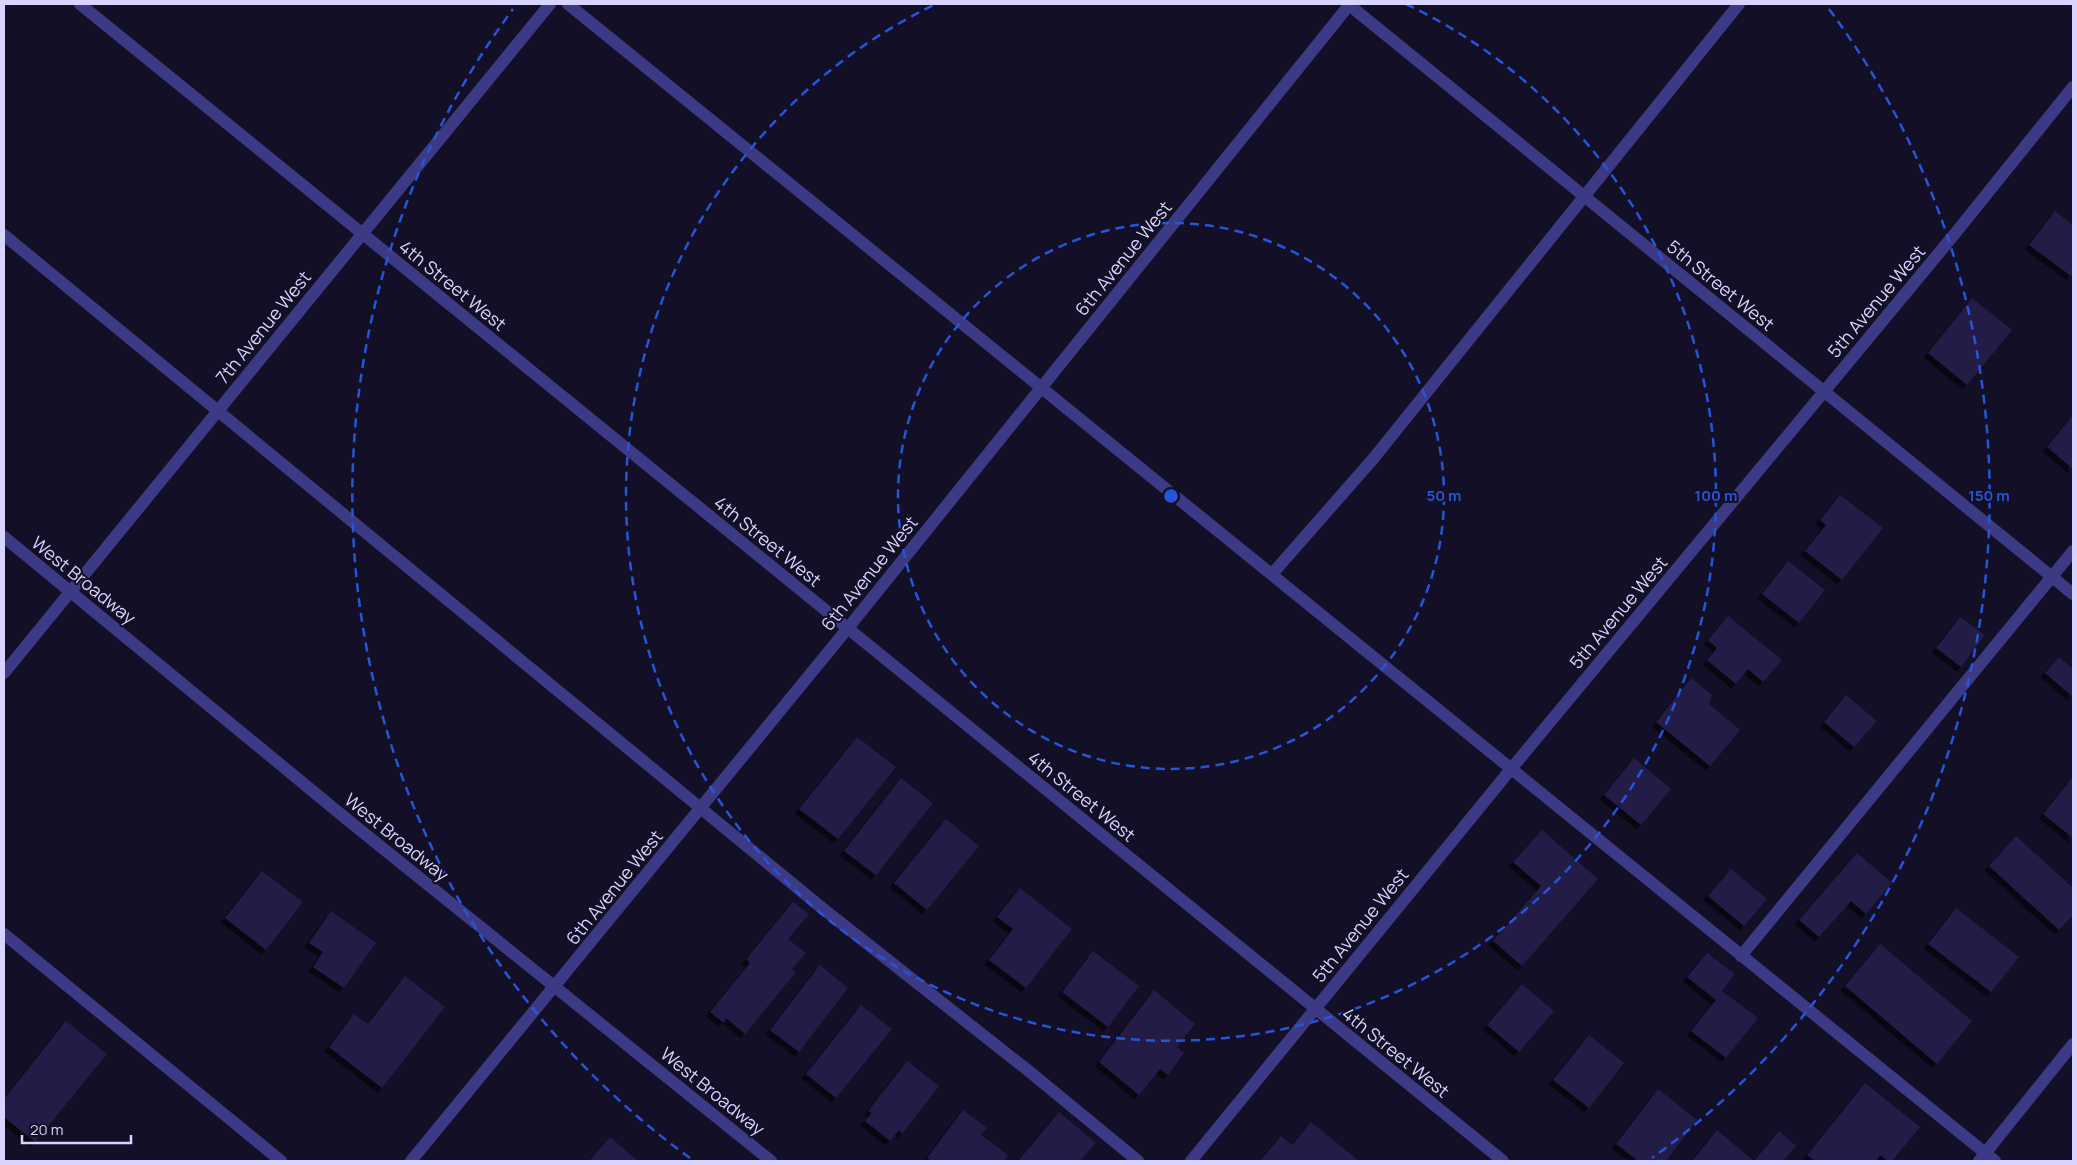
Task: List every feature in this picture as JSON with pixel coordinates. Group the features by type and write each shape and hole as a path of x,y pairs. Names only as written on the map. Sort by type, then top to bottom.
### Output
{"street":[{"name":"4th Street West","path":"80,4 1503,1161"},
{"name":"7th Avenue West","path":"4,673 550,4"},
{"path":"568,4 1741,956 1986,1159 2073,1044"},
{"name":"6th Avenue West","path":"411,1161 848,628 1349,4"},
{"name":"5th Street West","path":"1349,4 2073,594"},
{"path":"1272,574 1373,460 1739,4"},
{"name":"5th Avenue West","path":"1191,1161 2073,87"},
{"path":"4,235 701,808 1138,1161"},
{"name":"West Broadway","path":"4,537 771,1161"},
{"path":"1741,956 2073,551"},
{"path":"4,934 281,1161"}],"building":[{"path":"2055,211 2073,225 2073,273 2071,276 2029,245"},
{"path":"1972,298 2012,330 1967,385 1928,353"},
{"path":"2073,415 2073,469 2047,447"},
{"path":"1840,495 1883,528 1842,580 1805,551 1826,525 1820,520"},
{"path":"1788,561 1825,590 1799,623 1762,594"},
{"path":"1728,616 1782,660 1763,682 1748,669 1736,684 1707,660 1717,648 1708,640"},
{"path":"1960,617 1985,635 1961,667 1936,648"},
{"path":"2059,657 2073,669 2073,697 2045,673"},
{"path":"1691,678 1712,695 1709,704 1740,730 1710,766 1656,722"},
{"path":"1846,695 1877,721 1854,747 1824,722"},
{"path":"857,737 896,767 838,839 799,809"},
{"path":"1634,758 1671,789 1641,825 1604,795"},
{"path":"901,778 933,803 876,875 844,851"},
{"path":"2073,779 2073,838 2043,814"},
{"path":"946,819 979,846 927,910 894,883"},
{"path":"1542,830 1598,879 1522,966 1493,941 1541,886 1513,862"},
{"path":"2016,836 2073,888 2073,915 2059,930 1989,866"},
{"path":"1857,853 1892,883 1866,914 1851,901 1819,937 1799,920"},
{"path":"1731,869 1767,899 1744,926 1708,896"},
{"path":"262,871 303,902 266,950 225,918"},
{"path":"1020,888 1072,929 1026,988 989,960 1013,929 997,917"},
{"path":"793,902 809,914 788,939 806,953 792,969 796,972 745,1034 726,1018 724,1023 710,1012 750,963 746,959"},
{"path":"1956,908 2019,957 1991,992 1928,944"},
{"path":"331,911 376,943 344,988 313,967 323,952 309,943"},
{"path":"1880,944 1972,1021 1937,1064 1845,986"},
{"path":"1093,951 1139,986 1108,1027 1062,992"},
{"path":"1707,953 1735,974 1722,991 1758,1018 1726,1058 1691,1031 1716,1000 1687,977"},
{"path":"820,965 848,988 799,1052 770,1030"},
{"path":"405,976 445,1007 382,1088 329,1047 354,1014 368,1024"},
{"path":"1522,984 1554,1011 1519,1052 1487,1025"},
{"path":"1154,990 1195,1024 1177,1047 1184,1053 1168,1075 1160,1069 1139,1095 1099,1062"},
{"path":"861,1005 892,1029 836,1098 806,1074"},
{"path":"66,1021 107,1054 35,1142 4,1117 4,1099"},
{"path":"1589,1035 1624,1063 1589,1108 1553,1080"},
{"path":"907,1061 939,1086 902,1134 899,1130 890,1141 865,1121 872,1113 868,1111"},
{"path":"1865,1083 1920,1127 1892,1161 1888,1161 1880,1155 1876,1161 1815,1161 1807,1155"},
{"path":"1658,1089 1697,1120 1666,1161 1638,1161 1616,1144"},
{"path":"963,1110 987,1128 981,1135 1008,1155 1004,1161 931,1161 927,1158"},
{"path":"1059,1112 1096,1143 1080,1161 1018,1161"},
{"path":"1311,1122 1359,1161 1260,1161 1281,1136 1292,1145"},
{"path":"1717,1130 1754,1161 1692,1161"},
{"path":"1779,1131 1796,1146 1783,1161 1754,1161"},
{"path":"610,1137 638,1161 589,1161"}]}
